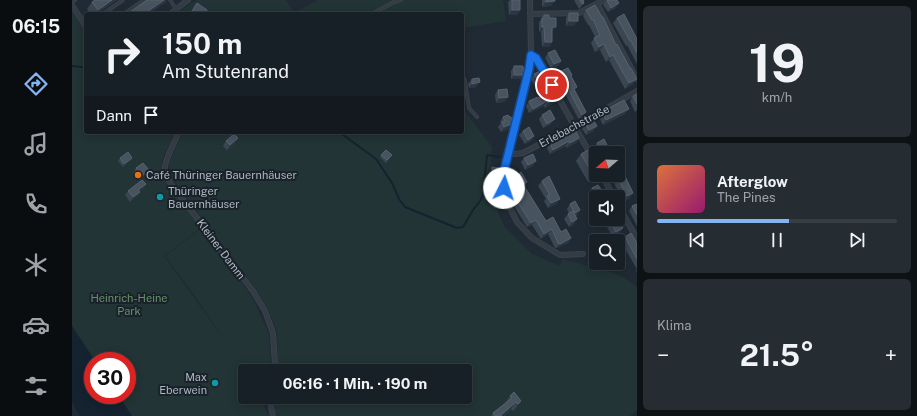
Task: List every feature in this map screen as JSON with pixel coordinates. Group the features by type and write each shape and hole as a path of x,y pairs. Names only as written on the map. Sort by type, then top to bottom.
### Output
{"street":[{"path":"172,12 188,0"},
{"path":"530,0 531,55 503,178 504,188 508,204 517,222 532,238 560,255 583,254"},
{"path":"530,14 579,13 604,0"},
{"path":"597,4 637,79"},
{"path":"72,5 84,23"},
{"path":"531,55 536,58 589,151"},
{"name":"Erlebachstraße","path":"509,153 523,153 637,91"},
{"name":"Kleiner Damm","path":"178,134 166,163 165,168 167,176 171,184 253,291 265,312 273,333 275,364"},
{"path":"625,218 637,239"},
{"path":"271,404 273,416"}],"lane":[{"path":"106,12 123,0"},
{"path":"127,12 144,0"},
{"path":"170,0 176,9"},
{"path":"376,12 401,0"},
{"path":"464,79 469,108 477,117"}],"green space":[{"path":"197,0 286,0 293,12 179,12"},
{"path":"318,0 503,0 506,21 464,28 464,12 296,12"},
{"name":"Heinrich-Heine Park","path":"72,11 84,30 84,134 173,134 163,160 163,171 171,188 202,227 164,256 223,338 165,256 203,227 252,297 269,334 271,364 238,364 238,404 263,404 269,416 132,416 124,404 136,404 136,352 89,352 72,326"},
{"path":"464,110 492,147 488,191 505,227 532,254 560,266 562,259 589,266 589,270 603,270 614,273 637,287 637,410 630,416 278,416 275,411 275,404 472,404 472,364 278,364 277,332 268,309 256,289 176,184 169,163 182,134 464,134"}],"water":[{"path":"72,326 89,352 84,352 84,404 124,404 132,416 80,416 72,402"}],"building":[{"path":"95,0 112,0 98,10 92,2"},
{"path":"147,0 164,0 147,12 130,12"},
{"path":"512,0 520,0 520,10 512,10"},
{"path":"546,0 555,0 555,1 546,2"},
{"path":"607,0 617,0 619,3 611,8"},
{"path":"197,3 207,10 206,12 192,11"},
{"path":"595,5 603,17 616,45 617,44 637,79 629,83 613,55 610,57 604,44 599,47 594,38 600,35 593,19 592,20 586,10"},
{"path":"569,13 578,13 578,21 569,21"},
{"path":"624,14 637,39 637,53 617,18"},
{"path":"544,15 549,15 549,18 556,18 556,27 552,27 552,42 545,42 544,27 542,27 542,18 544,18"},
{"path":"555,50 561,61 554,64 548,53"},
{"path":"514,66 523,66 524,75 514,75"},
{"path":"568,68 577,87 574,89 586,112 582,115 559,72"},
{"path":"542,70 546,78 539,82 534,74"},
{"path":"479,78 480,82 472,84 472,79"},
{"path":"507,89 508,97 499,98 498,90"},
{"path":"553,91 557,98 548,103 547,101 533,109 529,101"},
{"path":"637,94 637,104 633,96"},
{"path":"624,100 629,109 606,120 602,112"},
{"path":"550,110 555,119 547,124 542,115"},
{"path":"508,115 511,117 513,122 504,127 502,122 505,121 503,117"},
{"path":"592,118 597,126 589,130 585,123"},
{"path":"529,127 534,136 528,140 523,131"},
{"path":"575,130 579,138 570,143 569,141 553,150 550,143"},
{"path":"234,134 238,138 230,145 226,141"},
{"path":"604,139 608,146 599,146 597,143"},
{"path":"386,150 392,155 387,160 381,155"},
{"path":"588,150 589,168 581,154"},
{"path":"128,152 132,158 124,164 120,158"},
{"path":"533,154 536,161 528,165 524,158"},
{"path":"143,163 149,170 142,176 136,168"},
{"path":"492,167 498,168 498,173 492,172"},
{"path":"521,172 527,182 523,184 546,221 553,217 561,232 566,229 571,238 560,244 558,243 552,229 544,234 536,220 531,223 515,198 520,196 511,181 511,179"},
{"path":"549,176 560,199 551,203 547,196 550,195 542,181"},
{"path":"625,176 633,193 627,196 620,182 625,182"},
{"path":"142,180 146,184 138,190 140,192 133,197 128,191"},
{"path":"598,185 601,190 593,190 592,188"},
{"path":"575,201 580,210 575,213 570,204"},
{"path":"637,204 637,215 632,206"},
{"path":"573,211 577,219 572,222 568,214"},
{"path":"613,226 622,226 623,228 616,232"},
{"path":"631,233 637,243 637,259 625,237"},
{"path":"514,392 521,401 518,404 516,402 501,416 495,416 493,413 512,398 510,396"}],"waterway":[{"path":"72,66 84,67"},
{"path":"341,134 376,159 392,183 399,199 405,207 457,228 463,227 483,195 487,155 500,157"}],"place":[{"name":"Café Thüringer Bauernhäuser","path":"138,175"},
{"name":"Thüringer Bauernhäuser","path":"160,197"},
{"name":"Max Eberwein","path":"215,383"}],"route":[{"path":"504,188 503,178 505,167 515,130 531,55 536,58 552,85"}]}
